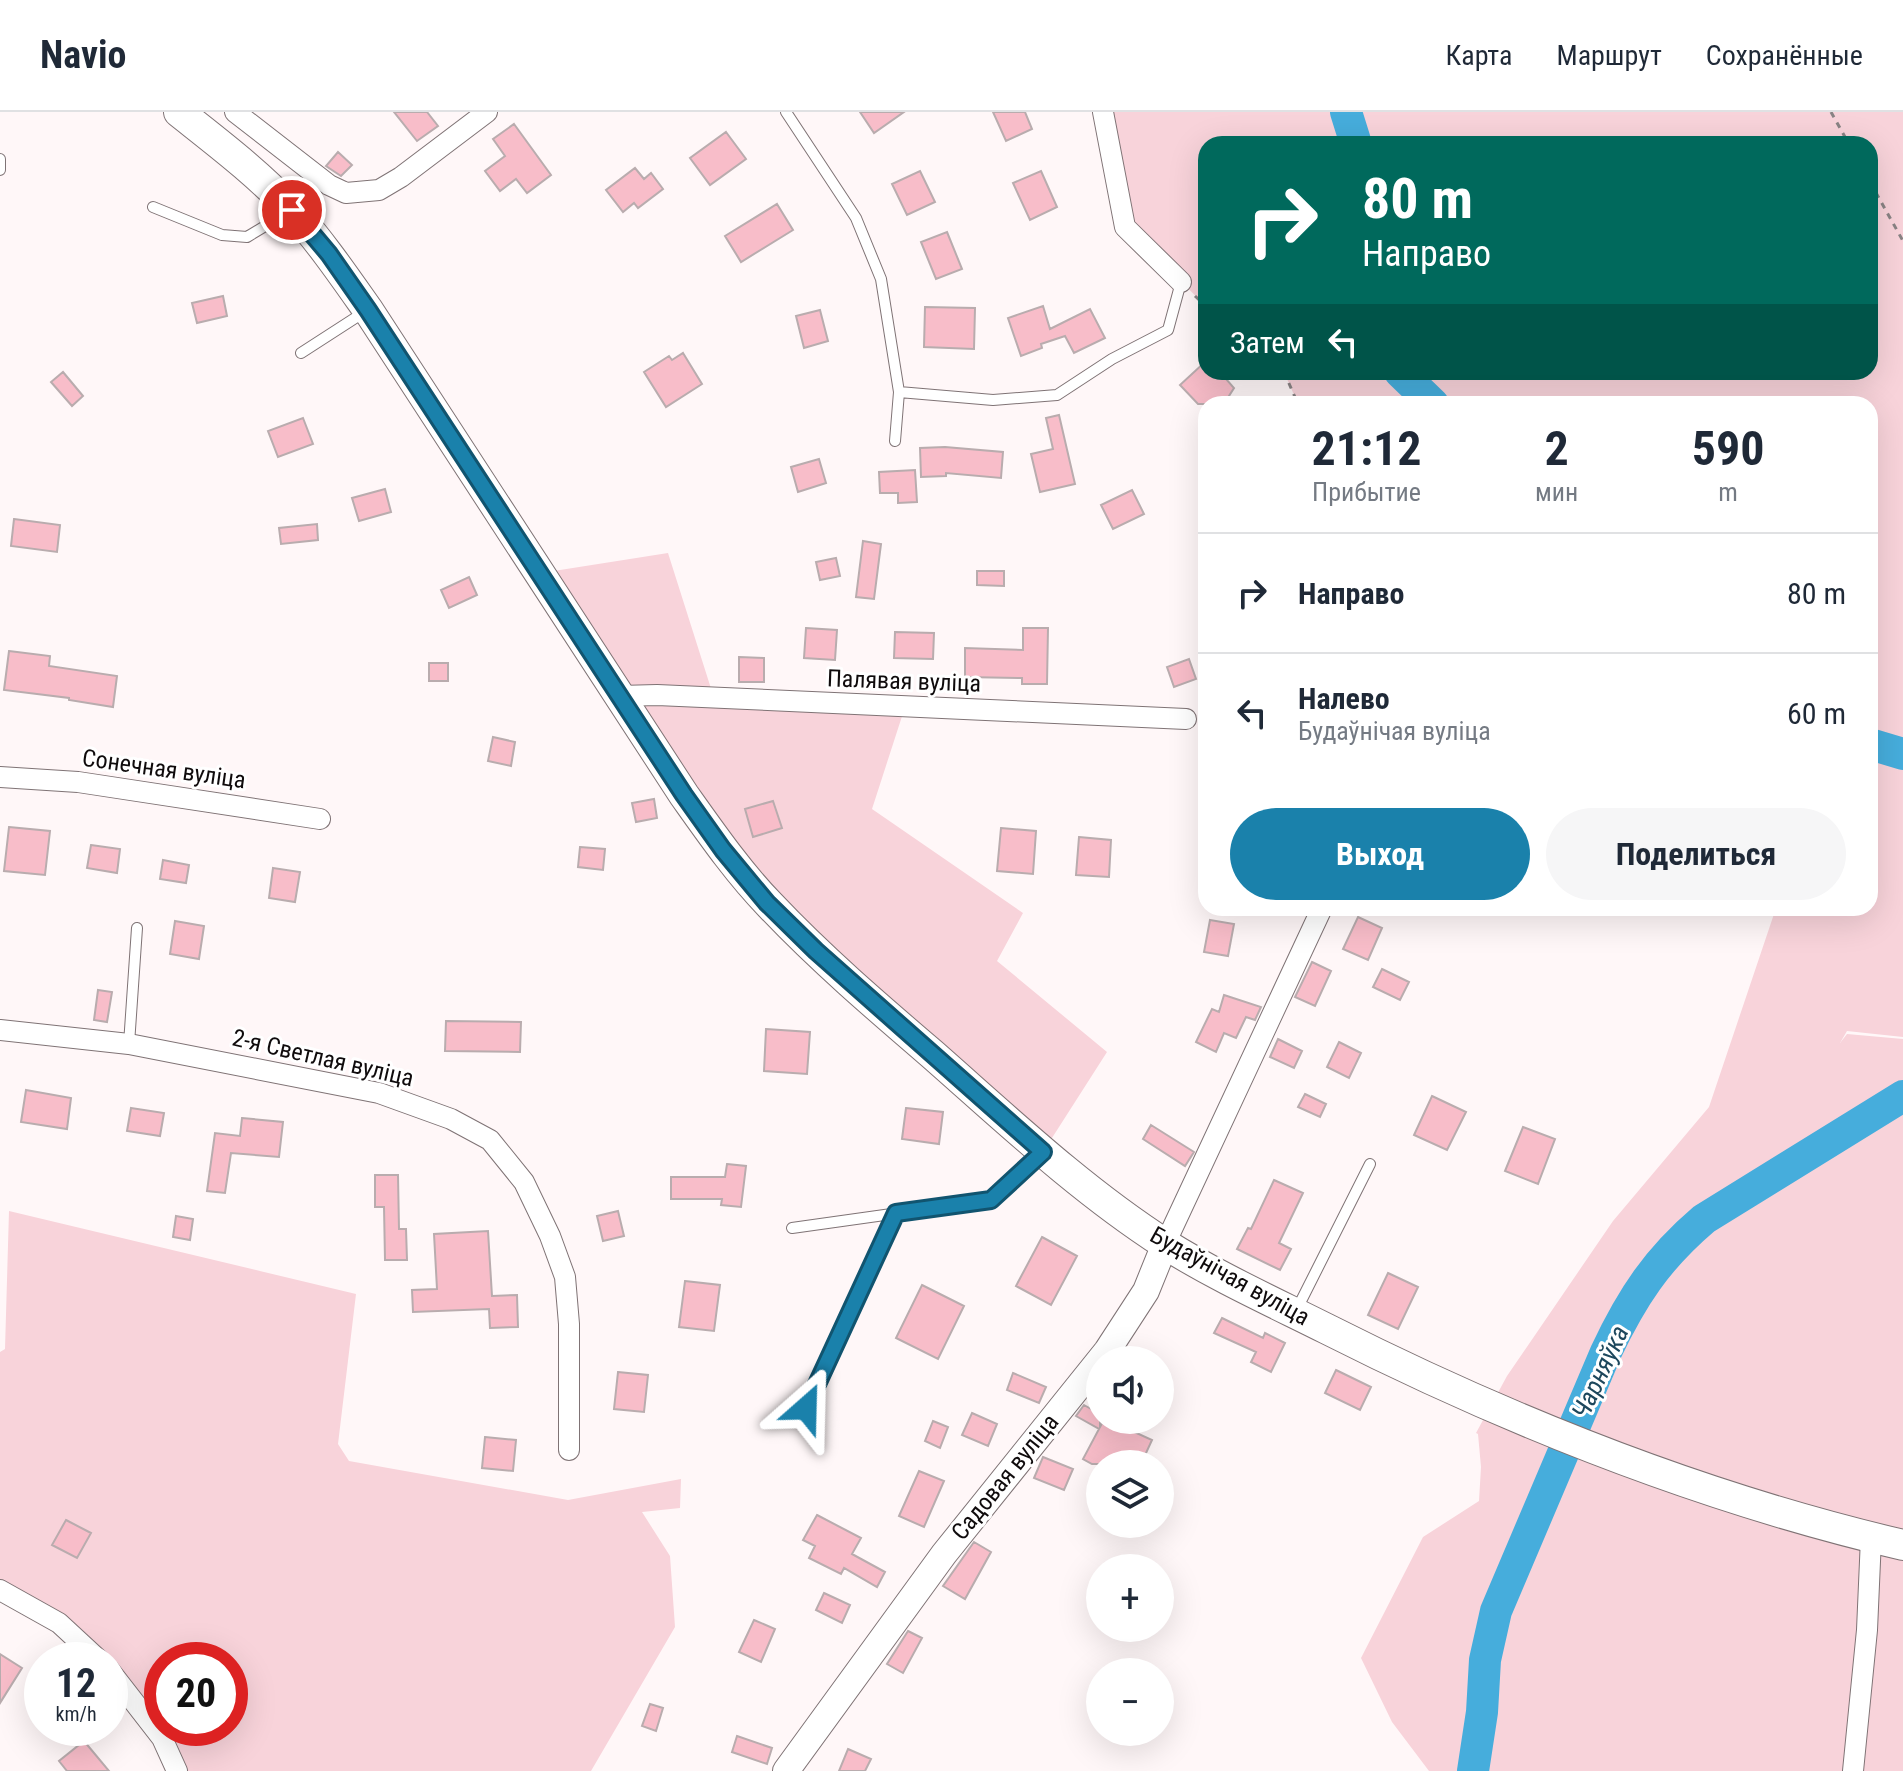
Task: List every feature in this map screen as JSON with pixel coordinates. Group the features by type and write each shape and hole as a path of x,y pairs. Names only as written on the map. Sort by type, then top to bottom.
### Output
{"main road":[{"name":"Будаўнічая вуліца","path":"179,112 253,172 292,210 329,254 684,795 723,850 767,903 871,1002 1043,1152 1165,1244 1411,1372 1661,1476 1903,1545"}],"street":[{"path":"235,112 329,185 346,193 379,190 487,112"},
{"path":"1103,112 1125,227 1181,282"},
{"name":"Палявая вуліца","path":"620,696 657,695 1186,719"},
{"name":"Сонечная вуліца","path":"0,777 78,782 320,819"},
{"name":"Садовая вуліца","path":"786,1771 944,1554 1107,1351 1146,1291 1318,916"},
{"name":"2-я Светлая вуліца","path":"0,1030 129,1044 379,1093 451,1119 490,1140 524,1182 550,1236 565,1277 569,1324 569,1450"},
{"path":"1853,1771 1867,1630 1871,1538"},
{"path":"0,1590 59,1623 80,1642"},
{"path":"128,1691 162,1738 177,1771"}],"lane":[{"path":"786,112 856,218 881,279 899,392 895,441"},
{"path":"0,159 0,170"},
{"path":"153,207 222,235 247,237 292,210"},
{"path":"899,392 993,400 1057,395 1112,359 1168,330 1181,282"},
{"path":"301,353 368,310"},
{"path":"129,1044 137,928"},
{"path":"792,1228 991,1200 1043,1152"},
{"path":"1295,1313 1370,1164"},
{"path":"806,1408 896,1213"}],"path":[{"path":"1831,112 1844,136"},
{"path":"1878,196 1903,241"}],"shaded area":[{"path":"1103,112 1903,112 1903,1037 1847,1031 1840,1043 1847,1034 1903,1039 1903,1771 1429,1771 1392,1722 1361,1658 1423,1537 1479,1501 1481,1467 1476,1433 1507,1376 1613,1221 1709,1107 1773,916 1878,916 1878,396 1294,396 1288,380 1878,380 1878,136 1198,136 1198,298 1125,227"},
{"path":"668,553 714,698 905,707 872,809 1023,913 997,961 1107,1052 1043,1152 767,903 541,573"},
{"path":"9,1211 356,1294 338,1444 349,1461 568,1500 681,1479 680,1508 642,1512 670,1556 675,1627 591,1771 177,1771 160,1746 248,1746 248,1642 144,1642 144,1722 128,1698 128,1642 74,1642 0,1590 0,1352 5,1349"}],"building":[{"path":"394,112 427,112 438,126 417,141"},
{"path":"860,112 904,112 874,133"},
{"path":"993,112 1025,112 1032,129 1006,141"},
{"path":"514,124 551,175 527,193 516,179 500,191 485,171 505,156 493,139"},
{"path":"726,132 746,159 710,185 690,158"},
{"path":"338,152 352,165 341,176 326,166"},
{"path":"635,168 644,179 651,173 663,189 638,208 634,203 623,212 606,190"},
{"path":"920,171 935,202 907,215 892,184"},
{"path":"1041,171 1057,207 1030,220 1013,183"},
{"path":"777,204 793,230 741,262 725,236"},
{"path":"947,232 962,269 936,279 921,242"},
{"path":"223,296 227,316 197,323 192,303"},
{"path":"1043,306 1050,329 1090,309 1105,338 1074,353 1065,336 1041,344 1042,348 1021,356 1008,318"},
{"path":"925,307 975,308 974,349 924,347"},
{"path":"820,310 828,341 804,348 796,316"},
{"path":"683,353 702,384 666,407 644,372 669,356 672,360"},
{"path":"1198,368 1198,380 1227,380 1234,388 1229,396 1198,396 1198,404 1180,385"},
{"path":"63,372 83,396 72,406 51,382"},
{"path":"1059,415 1075,484 1040,492 1031,454 1053,449 1046,418"},
{"path":"303,418 313,444 278,457 268,431"},
{"path":"920,448 1003,452 1001,478 946,473 946,476 921,477"},
{"path":"819,459 826,483 798,492 791,467"},
{"path":"915,470 917,502 898,503 898,493 880,493 879,472"},
{"path":"385,489 391,512 359,521 352,498"},
{"path":"1132,490 1144,514 1113,529 1101,505"},
{"path":"14,519 60,525 57,552 11,546"},
{"path":"317,524 318,540 281,544 279,528"},
{"path":"863,541 881,544 874,599 856,597"},
{"path":"836,558 840,576 820,580 816,562"},
{"path":"977,571 1004,571 1004,586 977,585"},
{"path":"469,577 477,595 449,608 441,590"},
{"path":"806,628 837,630 835,660 804,658"},
{"path":"1023,628 1048,628 1047,684 1022,684 1022,678 965,677 965,648 1023,650"},
{"path":"895,632 934,633 933,659 894,658"},
{"path":"9,651 50,656 49,666 117,676 113,707 4,690"},
{"path":"739,657 764,658 764,682 739,682"},
{"path":"1189,659 1196,679 1174,687 1167,667"},
{"path":"429,663 448,663 448,681 429,681"},
{"path":"493,737 515,742 511,766 488,761"},
{"path":"654,799 657,818 636,822 632,803"},
{"path":"773,801 782,828 753,837 745,809"},
{"path":"9,827 50,831 45,875 4,871"},
{"path":"1001,828 1036,831 1033,874 997,871"},
{"path":"1079,837 1111,840 1109,877 1076,875"},
{"path":"91,845 120,849 117,873 87,868"},
{"path":"580,847 605,849 603,870 578,867"},
{"path":"163,860 189,865 186,883 160,879"},
{"path":"273,868 300,872 295,902 269,898"},
{"path":"1358,917 1382,928 1368,960 1343,949"},
{"path":"1210,920 1234,924 1228,956 1204,952"},
{"path":"175,921 204,926 199,959 170,954"},
{"path":"1312,962 1331,971 1315,1006 1295,997"},
{"path":"1382,969 1409,982 1400,1000 1373,987"},
{"path":"98,990 112,992 107,1022 94,1020"},
{"path":"1224,995 1261,1007 1255,1020 1246,1017 1236,1038 1224,1033 1216,1052 1196,1042 1212,1009 1219,1012"},
{"path":"446,1021 521,1022 520,1052 445,1051"},
{"path":"766,1029 810,1032 807,1074 764,1071"},
{"path":"1278,1039 1302,1051 1294,1068 1270,1057"},
{"path":"1339,1042 1361,1053 1349,1078 1327,1067"},
{"path":"26,1090 71,1098 67,1129 21,1122"},
{"path":"1305,1094 1326,1104 1320,1117 1298,1107"},
{"path":"1432,1096 1466,1112 1447,1150 1414,1135"},
{"path":"131,1108 164,1113 160,1136 127,1131"},
{"path":"906,1108 943,1112 939,1144 902,1139"},
{"path":"242,1118 283,1122 279,1157 231,1153 225,1193 207,1191 215,1133 240,1136"},
{"path":"1151,1125 1194,1152 1185,1166 1143,1139"},
{"path":"1523,1127 1555,1139 1538,1184 1505,1171"},
{"path":"727,1164 746,1166 741,1207 721,1205 722,1199 671,1199 671,1177 725,1177"},
{"path":"375,1175 398,1175 399,1229 406,1229 407,1260 385,1260 384,1207 375,1207"},
{"path":"1274,1180 1303,1193 1279,1243 1291,1249 1280,1270 1237,1249 1248,1228 1251,1229"},
{"path":"618,1211 624,1236 603,1241 597,1216"},
{"path":"176,1216 193,1219 190,1240 173,1237"},
{"path":"488,1231 492,1296 517,1295 518,1327 490,1328 489,1309 413,1312 412,1290 437,1289 434,1234"},
{"path":"1042,1237 1077,1256 1051,1305 1016,1286"},
{"path":"1388,1273 1418,1287 1398,1329 1368,1315"},
{"path":"685,1281 720,1285 714,1331 679,1327"},
{"path":"922,1285 964,1306 938,1359 896,1338"},
{"path":"1222,1318 1263,1338 1265,1333 1285,1343 1271,1372 1251,1362 1256,1352 1214,1333"},
{"path":"1336,1370 1371,1387 1360,1410 1325,1393"},
{"path":"618,1372 648,1375 644,1412 614,1409"},
{"path":"1013,1373 1046,1387 1039,1403 1007,1390"},
{"path":"1084,1405 1086,1406 1086,1422 1076,1416"},
{"path":"972,1413 997,1424 988,1446 962,1435"},
{"path":"933,1421 948,1427 940,1448 925,1441"},
{"path":"1096,1434 1139,1434 1152,1440 1147,1450 1088,1450"},
{"path":"485,1437 516,1440 513,1471 482,1468"},
{"path":"1043,1457 1073,1469 1064,1490 1034,1478"},
{"path":"919,1471 944,1481 924,1527 899,1516"},
{"path":"817,1515 861,1538 852,1554 885,1572 877,1587 844,1568 841,1574 809,1558 815,1546 803,1540"},
{"path":"66,1520 91,1533 77,1558 52,1545"},
{"path":"974,1542 991,1552 965,1599 943,1586"},
{"path":"824,1593 850,1605 842,1623 816,1610"},
{"path":"754,1620 775,1629 761,1662 739,1652"},
{"path":"908,1631 922,1638 903,1673 887,1664"},
{"path":"0,1654 22,1668 0,1703"},
{"path":"650,1704 663,1708 656,1731 642,1726"},
{"path":"737,1736 772,1748 767,1764 732,1752"},
{"path":"78,1746 88,1746 109,1771 67,1771 59,1761"},
{"path":"848,1749 871,1759 865,1771 839,1771"}],"waterway":[{"name":"Чарняўка","path":"1346,112 1354,136"},
{"name":"Чарняўка","path":"1408,380 1425,396"},
{"name":"Чарняўка","path":"1878,746 1903,754"},
{"name":"Чарняўка","path":"1473,1771 1482,1712 1485,1660 1496,1611 1606,1352 1636,1296 1659,1264 1704,1219 1903,1096"}],"route":[{"path":"292,210 329,254 368,310 723,850 767,903 816,951 1043,1152 991,1200 896,1213 806,1408"}]}
